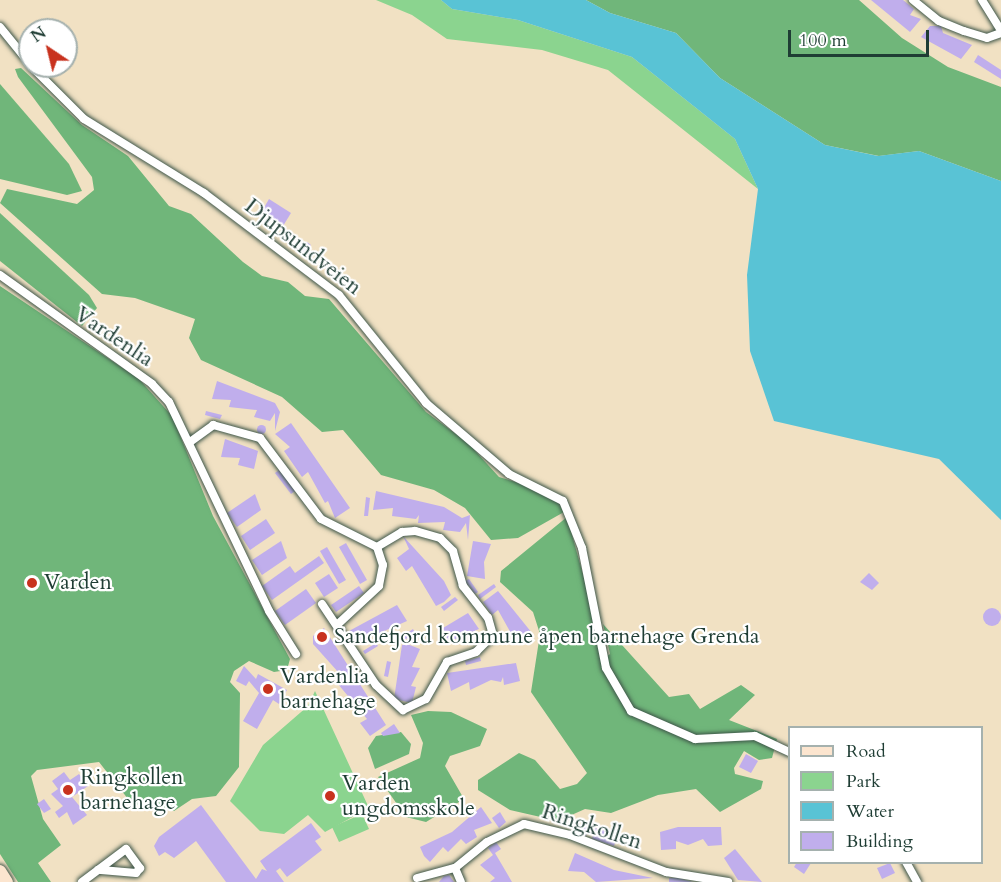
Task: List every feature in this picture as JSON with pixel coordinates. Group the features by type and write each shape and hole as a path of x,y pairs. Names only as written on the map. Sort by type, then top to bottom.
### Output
{"street":[{"path":"913,0 939,21 987,38 1001,32 982,0"},
{"name":"Djupsundveien","path":"0,27 18,49"},
{"name":"Djupsundveien","path":"44,78 84,119 204,193 339,295 426,404 509,474 563,501 582,548 606,668 631,711 695,739 755,736 788,752"},
{"name":"Vardenlia","path":"0,275 152,384 176,411 269,610 296,654"},
{"path":"190,442 213,425 260,438 321,519 377,547 382,565 379,586 337,624"},
{"path":"322,604 376,685 402,710 426,699 447,662 476,652 493,635 488,618 463,586 453,551 440,538 402,532 377,547"},
{"name":"Ringkollen","path":"417,878 455,868 487,842 524,825 570,835 666,872 728,882"},
{"path":"82,882 98,870 126,849 140,868 136,873 98,870"},
{"path":"907,864 917,882"},
{"path":"455,868 461,882"},
{"path":"0,871 7,882"}],"green space":[{"path":"376,0 441,0 452,9 518,20 632,57 735,139 758,189 608,70 542,50 447,39 412,15"},
{"path":"586,0 859,0 902,38 948,67 1001,87 1001,181 919,151 879,156 825,145 720,78 676,33 610,13"},
{"path":"19,78 32,78 82,125 128,156 169,206 191,214 243,262 262,276 288,282 305,296 329,299 426,412 468,443 499,477 552,493 564,512 518,538 491,540 465,508 434,490 381,475 343,430 322,432 282,397 201,360 189,338 195,319 135,298 102,294 0,203 7,189 77,204 94,190 92,177"},
{"path":"0,84 69,164 82,191 67,195 0,179"},
{"path":"0,213 89,295 97,308 82,326 0,261"},
{"path":"0,286 139,379 172,416 213,516 290,659 287,670 274,672 249,661 234,671 230,682 240,693 239,767 216,796 192,799 174,811 132,804 99,762 37,770 31,776 43,819 61,845 38,863 51,882 18,882 0,854"},
{"path":"567,517 606,657 610,654 603,624 669,697 689,694 700,709 741,685 755,695 729,720 777,739 772,758 759,760 744,751 734,768 735,774 763,781 761,789 720,812 696,789 658,795 611,813 585,809 558,821 510,810 478,790 478,780 519,753 535,760 560,789 577,784 587,773 531,692 540,634 533,612 500,582 501,571"},
{"path":"315,691 369,808 325,832 308,815 284,834 260,831 230,801 263,745 308,706"},
{"path":"428,711 451,712 487,729 480,746 450,756 445,766 464,799 426,822 406,817 378,777 420,758 423,743 411,715"},
{"path":"401,732 411,744 409,754 375,769 368,748 376,736"},
{"path":"362,814 369,829 339,842 332,827"}],"water":[{"path":"441,0 586,0 610,13 676,33 720,78 825,145 878,156 919,151 1001,181 1001,520 939,459 774,421 750,351 747,275 758,189 735,139 632,57 518,20 452,9"}],"building":[{"path":"871,0 903,0 914,9 910,15 921,19 910,32"},
{"path":"930,26 941,26 943,33 972,45 961,59 921,37"},
{"path":"978,55 1001,70 1001,79 974,62"},
{"path":"269,199 291,213 283,226 261,213"},
{"path":"307,242 311,245 302,255 295,249"},
{"path":"217,381 275,403 280,412 275,431 275,413 270,421 254,417 257,410 229,407 231,400 212,399"},
{"path":"206,411 222,415 220,419 205,415"},
{"path":"291,423 350,508 335,518 328,501 325,503 308,472 302,477 284,451 290,447 275,434"},
{"path":"261,424 266,429 261,434 256,429"},
{"path":"225,439 258,451 254,469 238,465 240,458 221,457"},
{"path":"279,470 295,491 291,494 275,473"},
{"path":"376,491 444,507 462,518 470,515 468,540 466,523 460,532 443,530 445,522 418,523 419,515 416,519 392,516 393,508 373,510"},
{"path":"255,494 261,510 237,527 227,513"},
{"path":"366,497 370,498 368,516 364,516"},
{"path":"266,519 275,533 250,550 241,536"},
{"path":"403,536 444,581 451,595 444,602 436,606 412,566 406,571 397,558 409,549"},
{"path":"281,541 287,558 262,575 252,560"},
{"path":"473,541 491,544 484,562 485,579 467,576"},
{"path":"346,543 367,580 360,584 339,547"},
{"path":"327,547 346,580 339,584 320,551"},
{"path":"319,556 324,563 272,600 262,586 290,566 295,573"},
{"path":"869,573 879,583 872,590 860,582"},
{"path":"329,574 338,588 324,597 315,583"},
{"path":"469,579 478,592 475,594 465,581"},
{"path":"494,584 496,587 480,599 478,595"},
{"path":"359,586 364,593 336,612 331,605"},
{"path":"306,589 316,603 285,625 275,611"},
{"path":"498,591 532,633 517,644 498,610 492,615 483,602"},
{"path":"455,597 458,600 444,611 441,607"},
{"path":"397,605 407,621 357,643 349,631"},
{"path":"992,608 998,611 1001,617 998,623 992,626 986,623 983,617 986,611"},
{"path":"468,613 479,629 446,643 438,631"},
{"path":"324,628 386,725 370,736 360,723 367,719 333,678 339,673 313,644 313,636"},
{"path":"413,629 415,633 403,641 401,637"},
{"path":"376,643 378,646 365,654 363,651"},
{"path":"407,644 420,649 412,667 420,668 411,686 416,687 412,703 394,699 402,645"},
{"path":"480,657 481,661 466,665 465,661"},
{"path":"387,661 391,662 388,677 384,676"},
{"path":"516,663 520,681 504,685 503,677 501,682 491,680 470,690 469,682 451,691 447,673"},
{"path":"244,666 256,679 258,674 287,690 279,704 273,700 257,729 243,721 259,693 249,681 246,686 236,681"},
{"path":"394,724 400,733 383,736 381,733"},
{"path":"746,754 758,761 751,773 739,767"},
{"path":"64,772 70,780 79,774 88,786 72,797 87,815 73,825 67,812 59,818 55,812 63,806 51,794 58,789 52,781"},
{"path":"44,799 51,809 44,813 37,804"},
{"path":"201,805 256,879 262,869 267,871 260,861 311,823 321,837 315,841 322,850 287,877 280,868 276,871 284,882 226,882 196,841 174,858 165,852 159,856 154,846 159,837"},
{"path":"481,807 492,823 474,830 477,837 466,844 461,839 448,852 443,847 430,862 424,856 420,847 452,832"},
{"path":"500,812 506,822 499,828 492,818"},
{"path":"583,824 589,826 586,836 579,834"},
{"path":"678,827 721,827 722,845 708,846 703,839 688,845 676,841 676,849 661,850 660,832"},
{"path":"595,828 618,834 614,846 592,839"},
{"path":"496,842 501,849 495,853 512,882 490,882 495,878 480,865 493,855 488,848"},
{"path":"735,849 762,882 738,880 724,858"},
{"path":"575,853 614,870 653,878 596,882 584,872 568,871"},
{"path":"796,864 810,864 804,874 794,867"},
{"path":"890,864 895,873 882,879 877,868"},
{"path":"449,875 454,882 439,882 444,876"},
{"path":"669,878 678,878 693,882 669,882"}],"place":[{"name":"Varden","path":"32,583"},
{"name":"Sandefjord kommune åpen barnehage Grenda","path":"322,637"},
{"name":"Vardenlia barnehage","path":"268,689"},
{"name":"Ringkollen barnehage","path":"68,790"},
{"name":"Varden ungdomsskole","path":"330,796"}]}
